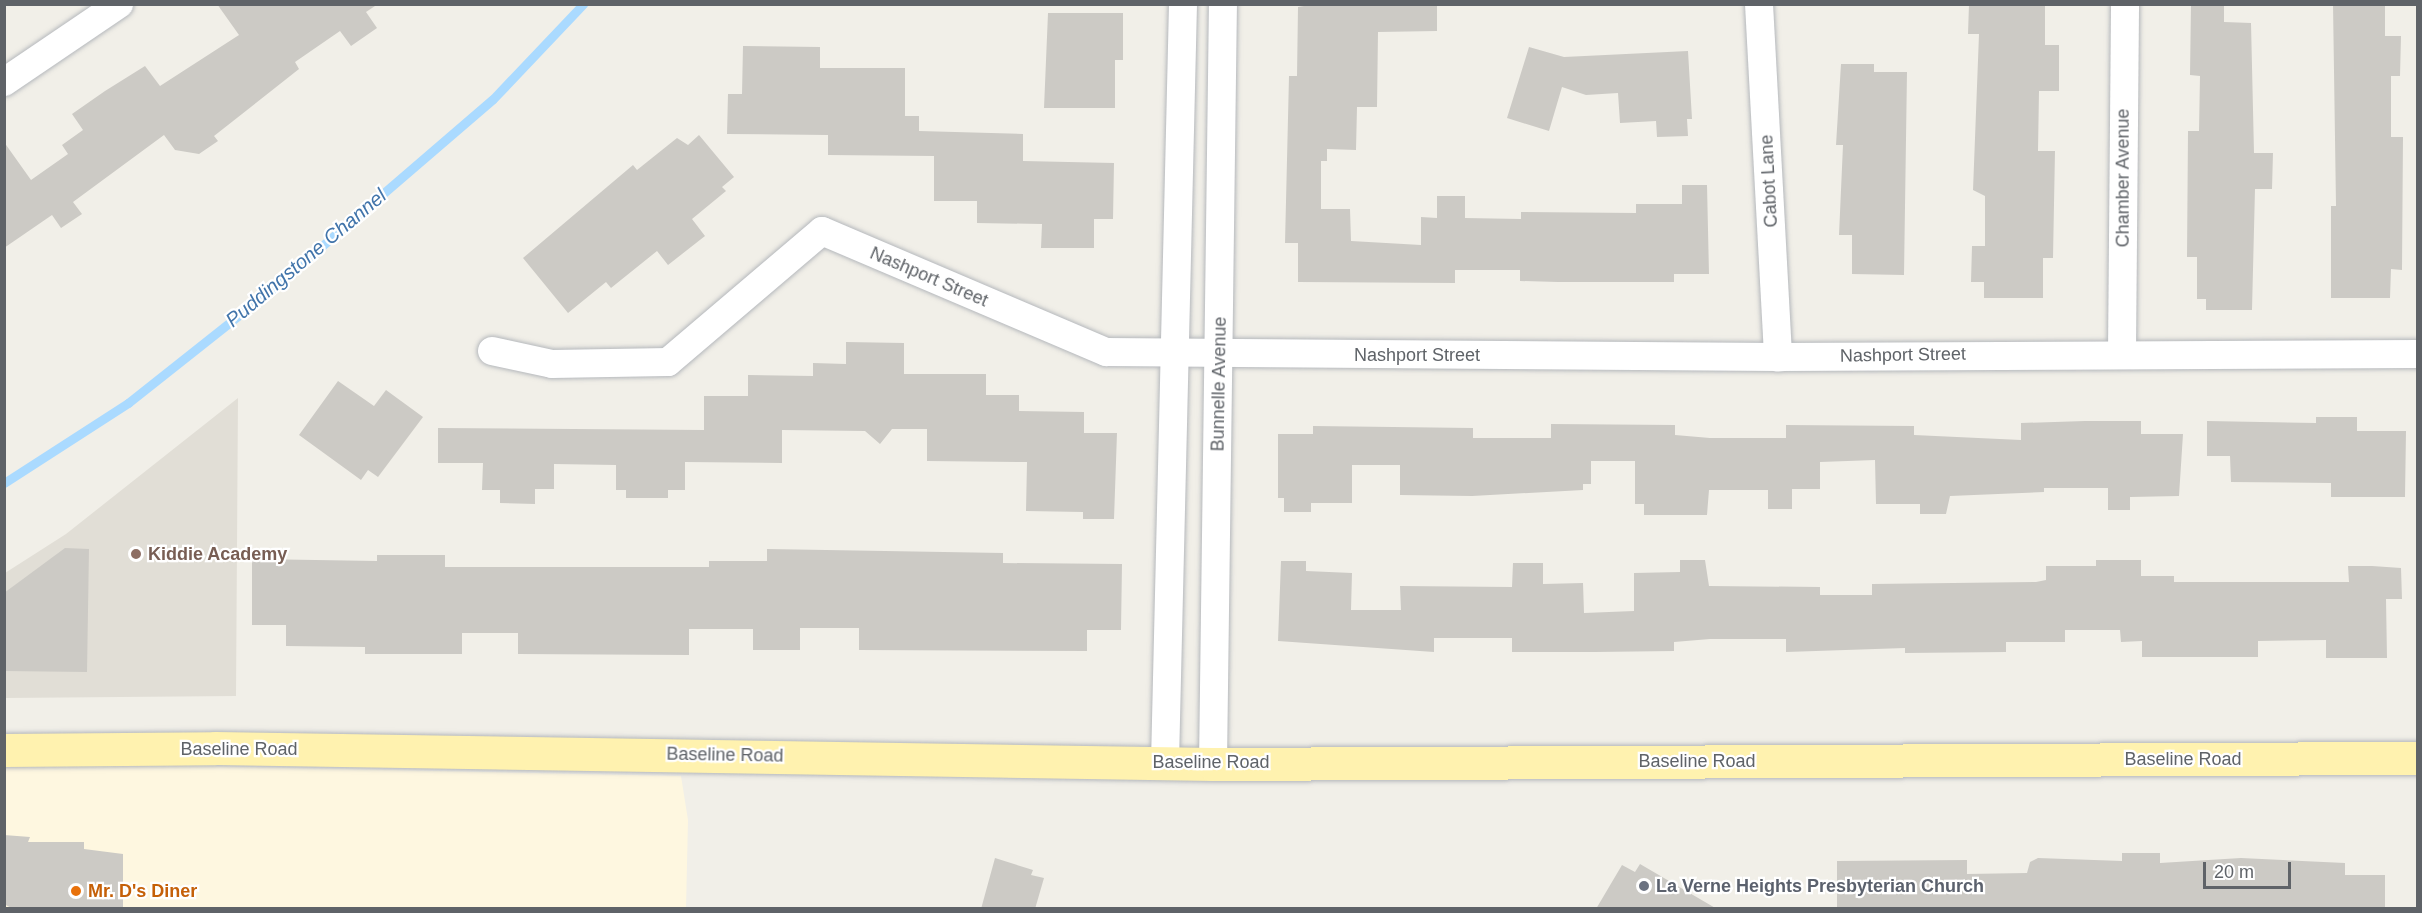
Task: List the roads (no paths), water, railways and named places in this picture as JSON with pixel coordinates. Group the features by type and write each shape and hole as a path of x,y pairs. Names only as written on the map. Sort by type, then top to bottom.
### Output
{"main road":[{"name":"Baseline Road","path":"4,750 215,748 1213,764 2418,758"}],"street":[{"path":"4,82 119,4"},
{"path":"1166,762 1172,353 1183,4"},
{"name":"Bunnelle Avenue","path":"1213,764 1223,4"},
{"name":"Cabot Lane","path":"1759,4 1778,357"},
{"name":"Chamber Avenue","path":"2122,352 2125,4"},
{"name":"Nashport Street","path":"492,351 552,364 668,362 822,231 1106,352 1778,357 2122,352 2418,354"}],"waterway":[{"name":"Puddingstone Channel","path":"4,483 128,403 272,289 493,99 583,4"}],"place":[{"name":"Kiddie Academy","path":"136,554"},
{"name":"La Verne Heights Presbyterian Church","path":"1644,886"},
{"name":"Mr. D's Diner","path":"76,891"}]}
